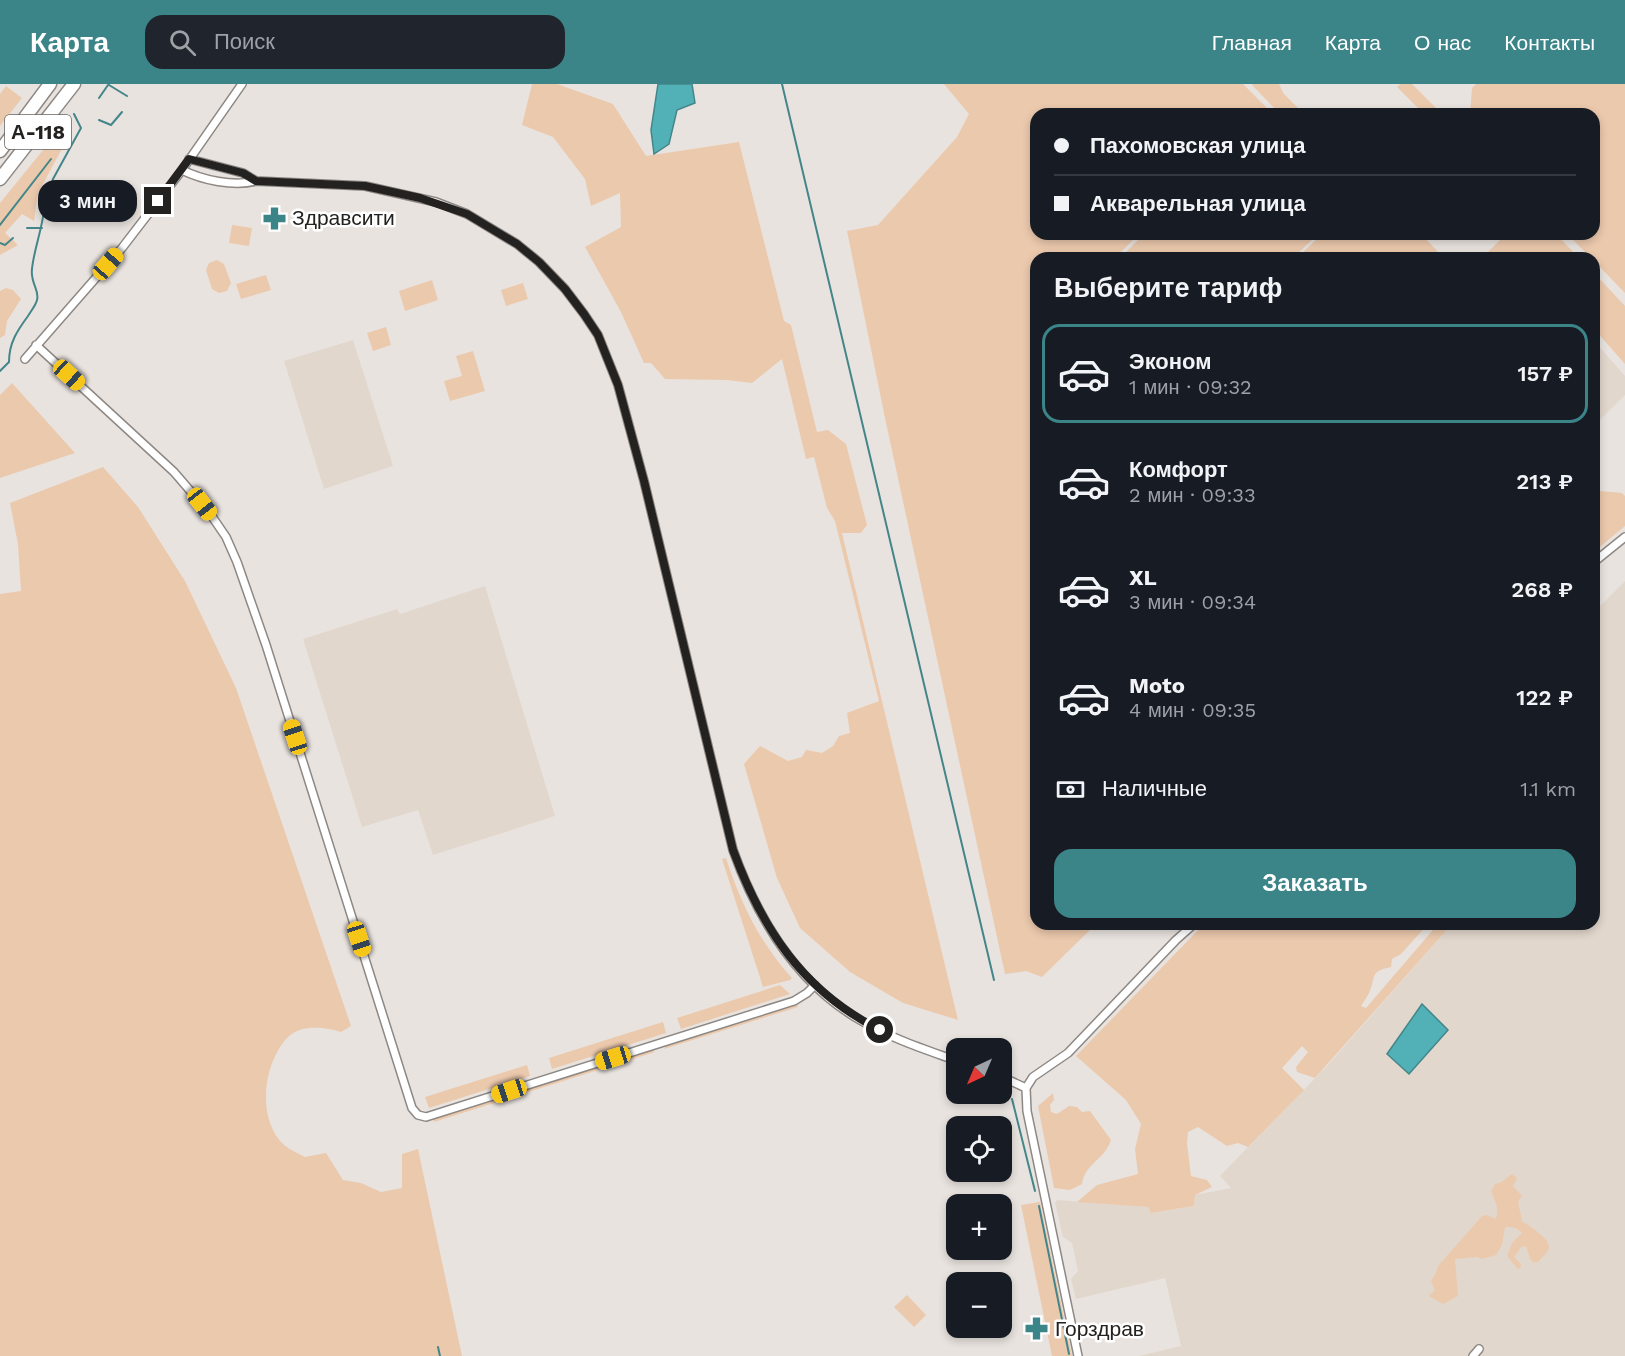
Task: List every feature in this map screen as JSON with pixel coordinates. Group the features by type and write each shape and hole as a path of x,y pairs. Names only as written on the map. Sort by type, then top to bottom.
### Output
{"highway":[{"name":"А-118","path":"0,151 50,84"},
{"name":"А-118","path":"0,179 74,84"}],"street":[{"path":"25,359 122,248 182,170 242,84"},
{"path":"189,159 243,173 256,181"},
{"path":"182,170 201,177 241,184 256,181 365,186 420,198 467,214 517,244 539,262 565,289 598,335 618,385 644,481 733,850 743,878 769,929 815,985 858,1019 902,1041 946,1057"},
{"path":"36,345 194,492 226,537 237,561 266,645 412,1108 418,1115 426,1117 794,1001 815,985"},
{"path":"1600,557 1625,537"},
{"path":"1078,1356 1027,1111 1026,1088 1033,1077 1068,1053 1187,930"},
{"path":"1012,1082 1026,1088"},
{"path":"1473,1356 1479,1348"}],"shaded area":[{"path":"532,84 557,84 613,104 646,156 739,142 784,321 791,325 817,432 828,430 846,444 867,525 861,533 842,533 958,1020 903,1003 850,972 800,928 777,878 744,764 760,746 788,761 802,757 806,750 822,753 833,746 839,736 850,733 847,713 879,701 835,521 827,508 814,457 806,459 782,359 752,383 727,380 665,379 651,363 644,363 621,312 585,247 621,227 620,193 591,206 585,179 553,137 522,125"},
{"path":"944,84 1243,84 1267,108 1030,108 1030,240 1133,240 1121,252 1030,252 1030,930 1090,930 1042,977 1026,971 1005,974 847,231 878,225 957,137 969,114"},
{"path":"1279,84 1284,94 1298,108 1274,108 1252,85"},
{"path":"1400,84 1412,84 1436,108 1418,108 1397,87"},
{"path":"1476,84 1625,84 1625,293 1600,267 1600,252 1585,252 1573,240 1600,240 1600,108 1470,108 1472,88"},
{"path":"6,86 22,98 0,126 0,94"},
{"path":"56,134 63,147 38,193 34,221 22,214 5,233 18,245 0,255 0,203"},
{"path":"232,225 252,228 249,246 229,243"},
{"path":"1138,240 1312,240 1299,252 1126,252"},
{"path":"1316,240 1427,240 1438,252 1303,252"},
{"path":"1500,240 1562,240 1573,252 1488,252"},
{"path":"217,260 224,264 231,283 227,291 219,293 212,289 206,270 209,263"},
{"path":"266,275 271,290 241,299 236,284"},
{"path":"1600,279 1625,306 1625,364 1600,336"},
{"path":"432,280 438,300 405,311 399,291"},
{"path":"523,283 528,299 506,306 501,290"},
{"path":"6,288 13,290 21,299 7,321 5,335 0,338 0,291"},
{"path":"386,327 391,345 373,351 367,333"},
{"path":"353,340 393,466 324,489 284,361"},
{"path":"1600,348 1625,376 1625,395 1600,420"},
{"path":"473,351 485,391 450,401 444,381 462,376 456,356"},
{"path":"12,383 75,453 0,478 0,395"},
{"path":"103,467 138,507 185,581 236,688 351,1026 341,1032 306,1028 288,1037 273,1061 268,1076 266,1106 269,1121 275,1134 284,1145 305,1157 326,1153 343,1180 361,1183 381,1192 402,1188 402,1154 418,1149 462,1356 0,1356 0,594 21,591 18,544 10,503"},
{"path":"1600,491 1622,493 1625,496 1625,526 1600,547"},
{"path":"1625,581 1625,1356 1139,1356 1181,1346 1165,1278 1076,1299 1071,1279 1078,1271 1072,1243 1063,1237 1055,1203 1057,1200 1149,1207 1150,1213 1194,1206 1195,1195 1231,1188 1220,1176 1327,1066 1447,930 1600,930 1600,606"},
{"path":"485,586 555,816 433,855 418,810 362,827 303,639 397,609 400,614"},
{"path":"726,858 752,921 770,951 792,978 790,980 763,987 722,859"},
{"path":"1198,930 1423,930 1401,954 1392,959 1391,967 1374,975 1369,993 1361,1006 1366,1008 1433,930 1447,930 1315,1078 1297,1072 1296,1067 1308,1052 1302,1046 1282,1068 1304,1090 1248,1147 1238,1143 1227,1146 1198,1127 1188,1132 1191,1176 1207,1180 1212,1187 1195,1195 1194,1206 1150,1213 1149,1207 1077,1202 1097,1185 1138,1174 1135,1149 1141,1124 1126,1100 1076,1056"},
{"path":"780,985 790,994 681,1029 677,1018"},
{"path":"797,1004 798,1007 664,1049 666,1045"},
{"path":"663,1022 666,1033 552,1069 549,1058"},
{"path":"651,1050 655,1052 434,1122 433,1119"},
{"path":"527,1065 530,1076 429,1108 425,1097"},
{"path":"1053,1093 1051,1112 1057,1114 1069,1106 1077,1107 1082,1112 1090,1111 1111,1140 1104,1153 1087,1171 1082,1184 1070,1190 1054,1188 1038,1106"},
{"path":"1512,1174 1517,1178 1513,1186 1522,1196 1518,1202 1522,1221 1546,1240 1548,1251 1538,1262 1533,1262 1526,1246 1521,1247 1514,1257 1521,1264 1518,1269 1507,1256 1512,1243 1522,1233 1514,1228 1505,1227 1502,1245 1496,1255 1482,1259 1477,1257 1455,1259 1458,1296 1443,1304 1429,1296 1435,1290 1431,1281 1438,1266 1482,1216 1487,1215 1495,1219 1497,1209 1491,1191 1495,1184"},
{"path":"1040,1202 1072,1356 1052,1356 1021,1205"},
{"path":"907,1295 926,1315 914,1327 894,1307"}],"water":[{"path":"658,84 692,84 695,103 677,110 669,144 654,154 651,130"},
{"path":"1422,1004 1448,1030 1409,1074 1387,1054"}],"waterway":[{"path":"782,84 994,980"},
{"path":"99,98 108,85"},
{"path":"109,85 127,96"},
{"path":"99,120 111,125 122,112"},
{"path":"49,194 53,179 81,128 74,114"},
{"path":"0,225 51,159"},
{"path":"0,371 9,362 14,338 37,300 32,269 44,210"},
{"path":"27,228 42,228"},
{"path":"0,243 5,245 13,238"},
{"path":"1012,1099 1035,1191"},
{"path":"1039,1206 1069,1354"},
{"path":"438,1347 440,1356"}],"place":[{"name":"Здравсити","path":"274,218"},
{"name":"Горздрав","path":"1037,1329"}],"route":[{"path":"158,201 189,159 243,173 256,181 365,186 403,194 436,202 481,221 517,244 539,262 565,289 598,335 618,385 644,481 733,850 743,878 769,929 803,973 838,1005 858,1019 880,1030"}]}
